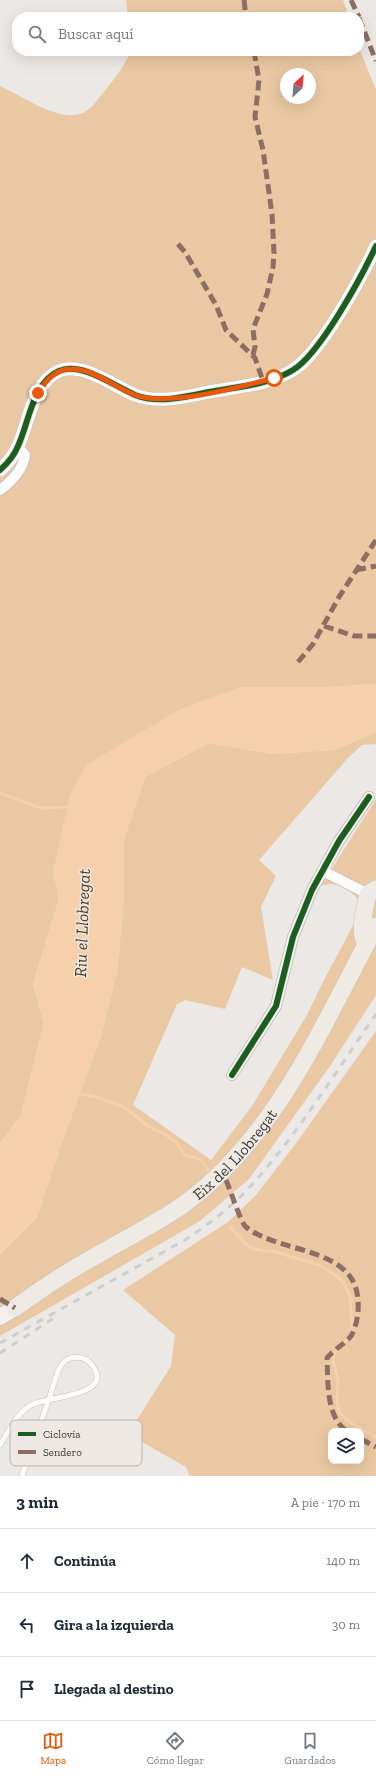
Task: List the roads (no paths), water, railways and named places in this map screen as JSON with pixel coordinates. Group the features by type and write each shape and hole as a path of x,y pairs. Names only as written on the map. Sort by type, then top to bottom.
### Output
{"highway":[{"path":"371,945 363,934 372,892"},
{"name":"Eix del Llobregat","path":"15,1308 49,1283 164,1217 183,1204 224,1170 244,1149 272,1111 371,945 376,926"}],"main road":[{"name":"Eix del Llobregat","path":"0,1317 15,1308"}],"street":[{"path":"0,470 10,460 18,447 40,389 50,377 64,369 83,371 135,395 155,399 174,398 242,386 274,378 293,371 306,361 317,346 359,278 376,246"},
{"path":"0,490 13,479 25,460 26,455 18,447"},
{"path":"232,1075 276,1006 286,963 301,916 339,841 369,797"},
{"path":"323,871 372,892"}],"lane":[{"path":"17,1420 25,1409 32,1404 49,1398 86,1391 94,1386 98,1378 95,1368 89,1361 79,1357 69,1358 62,1364 49,1398 41,1420"},
{"path":"0,1445 10,1431"},
{"path":"22,1476 25,1466"}],"water":[{"name":"Riu el Llobregat","path":"376,684 376,732 334,750 272,754 209,743 145,777 124,839 124,900 117,971 100,1039 63,1139 37,1217 0,1254 0,1143 21,1115 44,1023 33,984 59,899 53,872 70,795 86,765 180,709 241,687 328,687"}],"waterway":[{"path":"0,793 40,808 70,807"},
{"path":"77,1093 100,1098 124,1107 148,1126 176,1142 186,1156 199,1159 208,1170"},
{"path":"230,1227 253,1249 276,1252 319,1265 337,1276 344,1284 350,1296 352,1324 351,1335 334,1354 333,1361 338,1380 337,1402 340,1413 348,1421 376,1437"}],"railway":[{"path":"0,1343 185,1240 210,1223 233,1204 265,1170 299,1127 376,1014"},
{"path":"0,1353 54,1318"}]}
